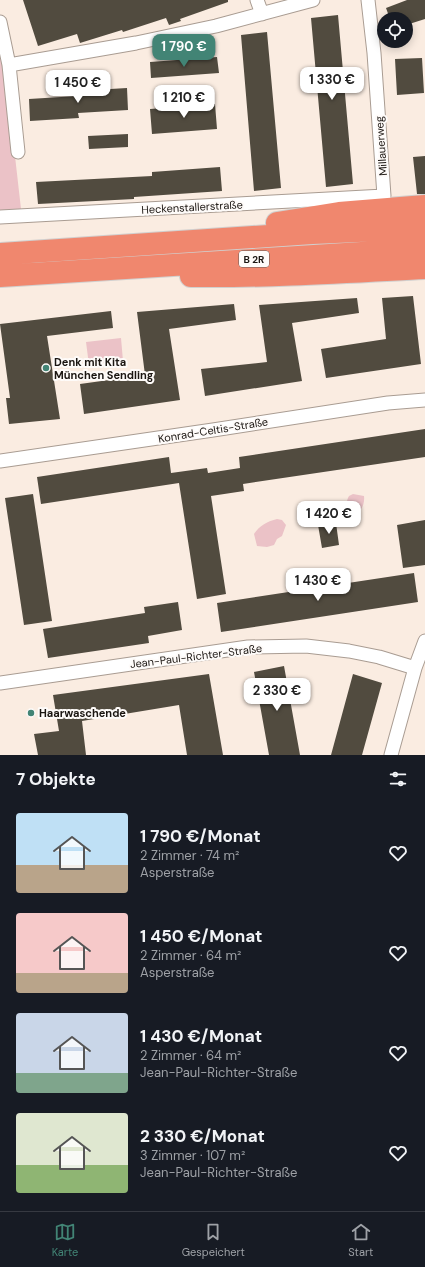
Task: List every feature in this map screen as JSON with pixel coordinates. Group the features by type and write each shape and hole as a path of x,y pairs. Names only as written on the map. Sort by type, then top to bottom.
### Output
{"highway":[{"path":"208,241 248,228 331,214 425,206"},
{"name":"B 2R","path":"0,254 312,233 425,228"},
{"name":"B 2R","path":"0,276 82,272 425,249"},
{"path":"82,272 159,276 228,277 425,268"}],"street":[{"path":"257,0 262,14"},
{"path":"9,65 143,41 216,26 313,0"},
{"name":"Millauerweg","path":"368,0 374,48 384,196"},
{"path":"0,22 9,65 18,152"},
{"name":"Heckenstallerstraße","path":"0,217 384,196"},
{"name":"Konrad-Celtis-Straße","path":"0,461 388,403 425,400"},
{"path":"390,755 415,668 425,641"},
{"name":"Jean-Paul-Richter-Straße","path":"0,683 248,647 306,646 349,651 379,657 415,668"}],"shaded area":[{"path":"0,51 6,77 21,209 0,211"},
{"path":"121,338 123,361 89,365 86,342"},
{"path":"353,494 364,496 362,508 356,513 351,511 347,503 349,496"},
{"path":"277,519 282,520 286,525 282,536 277,539 274,545 267,547 257,546 254,534 256,531 264,524"}],"building":[{"path":"23,0 228,0 228,2 180,19 181,21 169,25 166,18 123,32 122,30 80,43 77,34 38,46"},
{"path":"407,0 425,0 425,19 413,23 413,12 387,12 386,8"},
{"path":"338,15 353,184 326,187 311,18"},
{"path":"267,32 281,188 254,191 241,35"},
{"path":"217,57 219,73 151,78 150,62"},
{"path":"422,58 424,93 397,95 395,59"},
{"path":"127,88 128,110 78,113 79,118 30,121 29,99 77,96 77,91"},
{"path":"215,104 217,129 152,134 150,109"},
{"path":"128,134 128,147 89,149 88,136"},
{"path":"425,156 425,194 417,194 413,157"},
{"path":"220,167 222,191 134,197 134,199 38,204 36,182 152,176 152,172"},
{"path":"413,296 421,364 326,378 321,349 386,339 382,298"},
{"path":"357,298 359,313 292,323 302,381 205,396 201,369 267,362 259,305"},
{"path":"234,304 236,320 169,329 180,400 84,414 80,384 145,375 137,312"},
{"path":"111,311 113,328 47,336 60,419 9,424 6,398 10,398 0,324"},
{"path":"425,429 425,457 243,484 244,491 211,496 226,594 197,599 179,483 41,504 37,477 169,457 171,473 207,468 208,473 240,468 239,457"},
{"path":"33,494 52,621 24,625 5,498"},
{"path":"425,520 425,565 403,568 397,525"},
{"path":"336,523 339,545 322,548 318,525"},
{"path":"414,573 418,602 221,632 217,603"},
{"path":"178,602 182,630 148,636 149,643 48,658 43,629 145,613 144,607"},
{"path":"284,666 300,755 269,755 254,672"},
{"path":"209,674 223,755 187,755 179,705 82,721 86,755 38,755 34,734 59,731 53,695"},
{"path":"353,674 382,683 362,755 331,755"}],"place":[{"name":"Denk mit Kita München Sendling","path":"46,368"},
{"name":"Haarwaschende","path":"31,713"}]}
